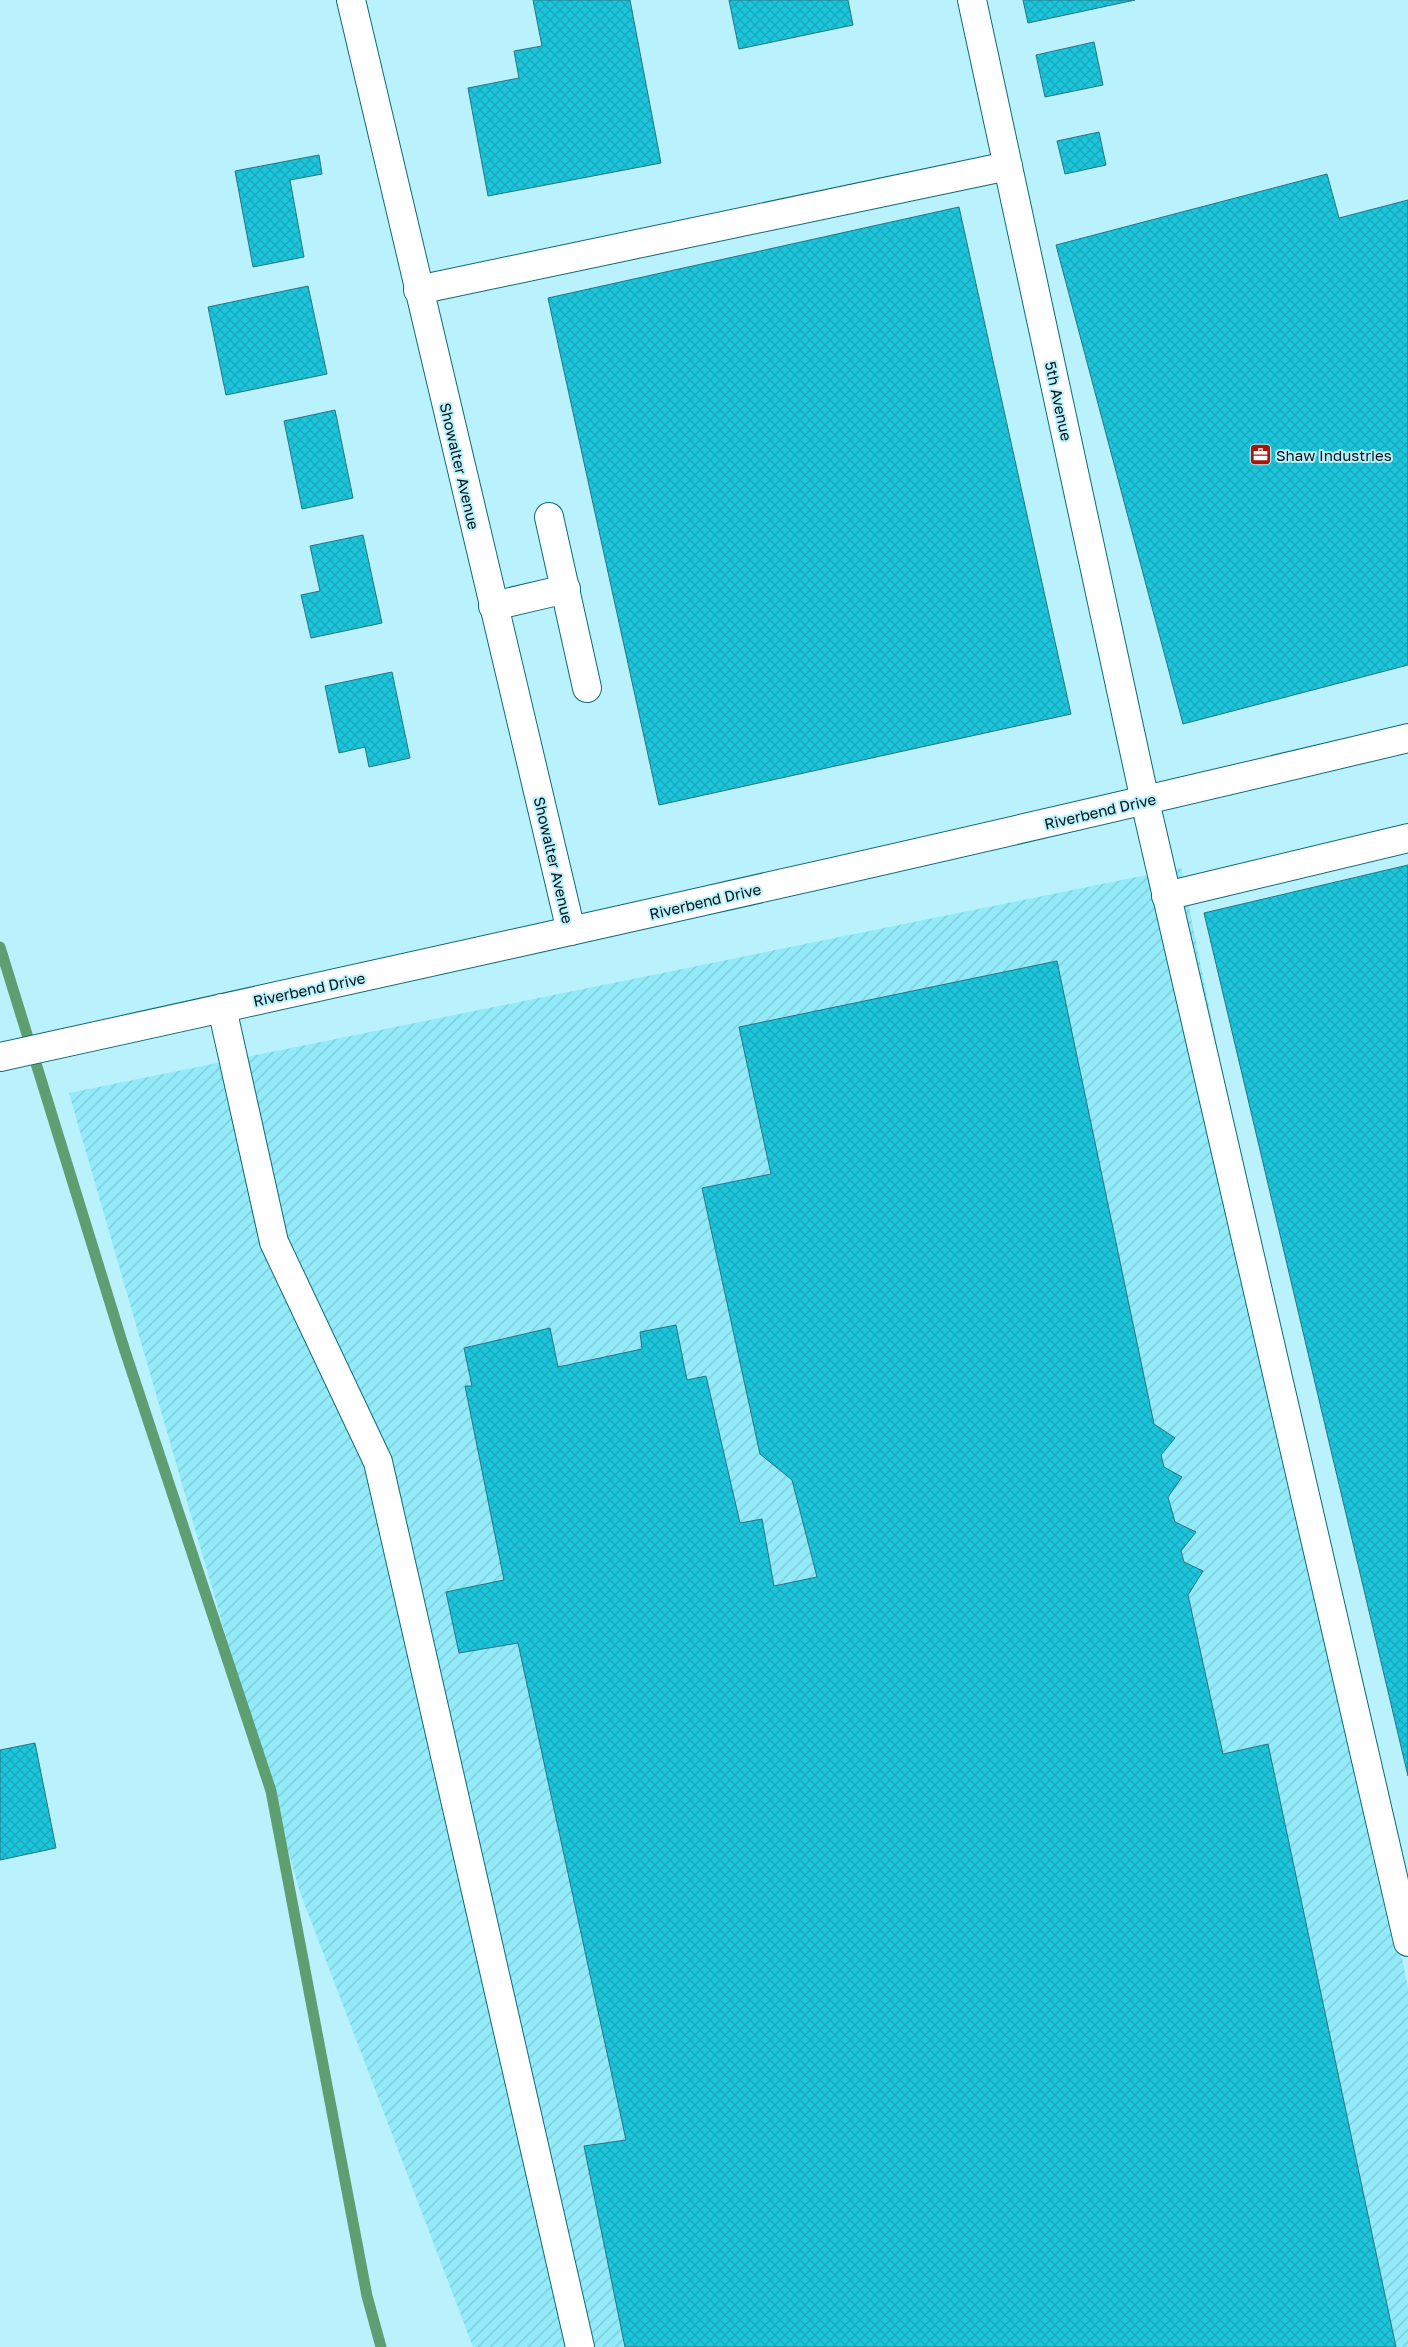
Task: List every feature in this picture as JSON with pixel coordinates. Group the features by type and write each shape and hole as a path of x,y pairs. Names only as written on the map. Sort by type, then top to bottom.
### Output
{"street":[{"name":"Showalter Avenue","path":"351,0 571,931"},
{"name":"5th Avenue","path":"972,0 1144,801 1408,1942"},
{"path":"418,290 1008,166"},
{"path":"549,517 587,688"},
{"path":"493,606 566,588"},
{"name":"Riverbend Drive","path":"0,1057 571,931 1144,801 1408,738"},
{"path":"1166,896 1408,838"},
{"path":"222,1008 274,1242 378,1462 580,2347"}],"shaded area":[{"path":"1181,868 1408,1988 1408,2347 473,2347 300,1892 69,1093"}],"building":[{"path":"533,0 630,0 661,163 488,196 468,88 519,78 514,51 542,46"},
{"path":"729,0 848,0 853,25 739,49"},
{"path":"1023,0 1135,0 1028,23"},
{"path":"1094,42 1103,85 1045,97 1036,55"},
{"path":"1099,132 1106,165 1065,174 1057,141"},
{"path":"319,155 322,174 290,180 304,257 253,267 235,171"},
{"name":"Shaw Industries","path":"1327,174 1339,218 1408,200 1408,665 1183,724 1056,245"},
{"path":"959,207 1071,714 659,805 548,298"},
{"path":"308,286 327,374 226,395 208,307"},
{"path":"335,410 353,498 302,509 284,421"},
{"path":"363,535 382,623 311,638 301,595 320,591 310,546"},
{"path":"392,672 410,758 369,767 365,747 339,753 325,686"},
{"path":"1408,865 1408,1776 1204,913"},
{"path":"1057,961 1154,1424 1175,1438 1161,1455 1164,1467 1182,1477 1168,1497 1175,1522 1196,1532 1181,1551 1184,1562 1203,1571 1188,1595 1223,1754 1268,1744 1396,2347 625,2347 584,2146 626,2140 518,1643 459,1653 446,1592 504,1580 465,1386 472,1386 464,1348 550,1328 558,1367 642,1349 640,1332 676,1325 687,1380 706,1376 740,1523 762,1519 774,1586 817,1577 792,1480 760,1454 702,1188 771,1174 739,1027"},
{"path":"35,1743 56,1848 0,1860 0,1750"}],"waterway":[{"path":"0,947 124,1348 271,1791 367,2296 381,2347"}],"place":[{"name":"Shaw Industries","path":"1260,455"}]}
